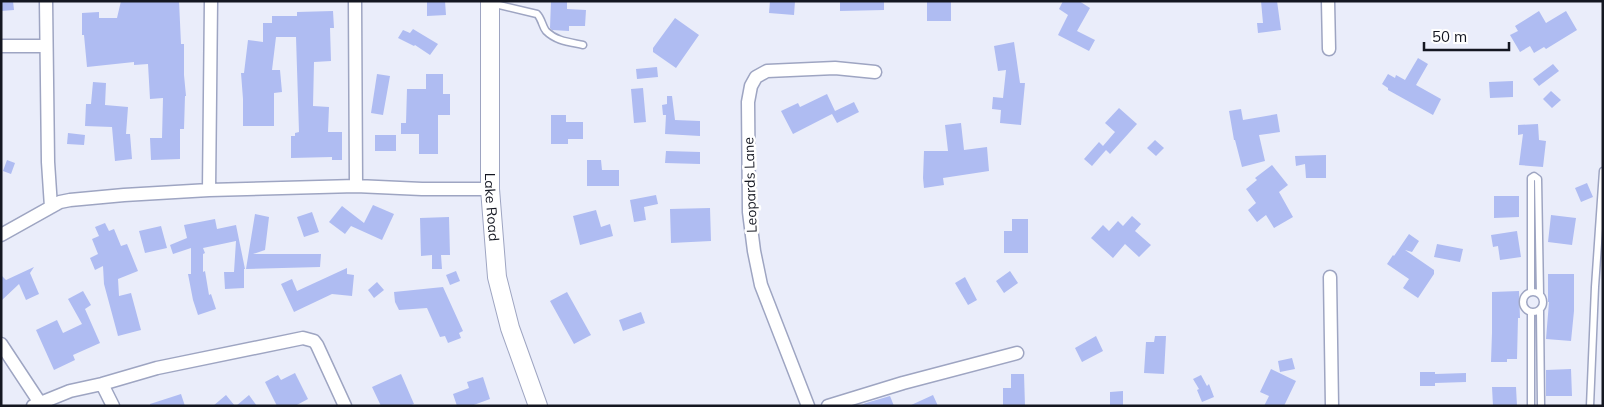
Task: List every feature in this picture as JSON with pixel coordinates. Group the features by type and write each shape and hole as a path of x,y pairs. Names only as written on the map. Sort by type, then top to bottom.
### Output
{"main road":[{"name":"Lake Road","path":"490,2 490,190 497,277 510,328 538,406"}],"street":[{"path":"46,1 50,207"},
{"path":"209,190 211,1"},
{"path":"355,1 356,186"},
{"path":"1328,1 1328,49"},
{"path":"1,46 46,46"},
{"name":"Leopards Lane","path":"808,406 760,285 749,212 748,102 751,86 756,77 767,71 835,68 876,72"},
{"path":"1,235 60,202 124,195 209,190 356,186 490,190"},
{"path":"1330,276 1332,406"},
{"path":"1,344 36,404 70,391 158,368 309,338 314,341 321,351 345,406"},
{"path":"828,406 903,383 1017,353"},
{"path":"102,384 113,406"}],"lane":[{"path":"490,2 537,14 542,19 545,30 559,40 583,45"},
{"path":"1590,406 1595,287 1603,171"},
{"path":"1531,292 1531,178 1534,176 1538,179 1540,294 1544,301 1540,311 1541,406"},
{"path":"1540,294 1531,292 1523,300 1525,308 1531,312 1540,311"},
{"path":"1531,312 1531,406"}],"building":[{"path":"1,1 13,1 14,10 1,11"},
{"path":"121,1 179,1 181,44 184,44 186,96 184,129 180,129 180,159 151,160 150,138 162,138 163,98 150,99 148,64 134,65 134,62 87,67 84,35 82,35 82,13 99,12 99,18 117,18"},
{"path":"427,1 445,1 446,15 427,16"},
{"path":"551,1 567,2 567,9 586,10 585,26 569,26 569,31 552,30 550,28"},
{"path":"770,1 795,1 794,15 769,13"},
{"path":"840,1 884,1 884,10 840,11"},
{"path":"927,1 951,1 951,21 927,21"},
{"path":"1063,1 1079,1 1090,8 1077,31 1095,40 1089,51 1058,35 1068,15 1059,9"},
{"path":"1261,1 1277,1 1281,30 1258,33 1257,23 1263,23"},
{"path":"333,11 334,28 330,28 331,61 314,62 313,106 329,107 328,132 342,132 342,160 332,160 332,157 291,158 291,136 295,136 295,133 299,132 296,37 276,37 272,70 280,70 282,92 274,93 274,126 243,126 241,73 244,73 248,40 263,42 263,23 272,23 272,16 297,16 297,12"},
{"path":"1539,11 1546,23 1566,11 1577,30 1546,49 1544,47 1534,53 1530,46 1520,52 1510,35 1518,31 1515,26"},
{"path":"675,18 699,35 676,68 653,52 653,48"},
{"path":"413,29 438,44 430,55 415,45 398,38 403,30 410,33"},
{"path":"1014,42 1020,83 1025,83 1021,125 1000,123 1001,110 992,109 993,97 1003,98 1006,70 998,71 994,46"},
{"path":"1418,58 1428,64 1416,85 1441,99 1433,115 1388,90 1382,84 1388,74 1395,78 1396,75 1405,80"},
{"path":"1553,64 1559,71 1539,86 1533,79"},
{"path":"657,67 658,77 637,79 636,69"},
{"path":"377,74 390,76 383,115 371,113"},
{"path":"426,74 443,74 443,94 450,94 450,115 438,115 438,154 419,154 419,134 401,134 401,123 406,123 407,89 426,89"},
{"path":"1513,81 1513,97 1490,98 1489,82"},
{"path":"93,82 106,83 105,105 128,107 126,134 130,134 132,159 115,161 112,127 85,126 86,104 91,104"},
{"path":"643,88 646,122 634,123 631,89"},
{"path":"1551,91 1561,100 1552,108 1543,99"},
{"path":"827,94 835,111 854,102 859,112 837,123 832,114 793,134 781,111 798,103 800,107"},
{"path":"667,96 672,96 675,120 700,121 700,136 665,134 666,115 663,115 662,105 667,104"},
{"path":"1119,108 1137,124 1110,154 1106,150 1092,166 1084,159 1099,142 1103,146 1115,132 1105,123"},
{"path":"1241,109 1243,120 1277,114 1280,132 1259,135 1265,161 1242,167 1234,140 1229,111"},
{"path":"551,115 566,115 566,122 583,122 583,139 568,139 568,144 551,144"},
{"path":"961,123 964,150 987,147 989,171 943,178 944,185 924,188 924,151 948,151 945,125"},
{"path":"1538,124 1539,140 1546,141 1543,167 1519,165 1523,134 1518,135 1518,125"},
{"path":"68,133 85,135 84,145 67,144"},
{"path":"375,135 396,135 396,151 375,151"},
{"path":"1155,140 1164,148 1156,156 1147,148"},
{"path":"666,151 700,152 700,164 665,163"},
{"path":"1326,155 1326,178 1306,178 1305,164 1296,166 1295,156"},
{"path":"7,160 15,163 11,174 3,171"},
{"path":"587,160 601,160 602,170 619,170 619,186 587,186"},
{"path":"1272,165 1288,185 1279,192 1293,217 1274,228 1266,215 1257,222 1248,210 1256,203 1246,189 1257,180 1255,178"},
{"path":"1587,183 1593,197 1581,202 1575,188"},
{"path":"656,195 658,204 644,207 646,220 634,222 630,200"},
{"path":"1494,196 1519,196 1519,217 1494,218"},
{"path":"373,205 394,214 382,240 351,226 345,234 329,222 342,206 364,223"},
{"path":"710,208 711,241 671,243 670,209"},
{"path":"596,210 601,227 610,224 613,236 580,245 573,216"},
{"path":"312,212 319,232 304,237 297,217"},
{"path":"255,214 269,217 265,250 253,254 321,254 320,267 246,269"},
{"path":"1551,215 1576,218 1572,245 1548,242"},
{"path":"1132,216 1141,224 1135,231 1151,245 1139,257 1125,244 1113,258 1091,238 1103,225 1109,231 1118,221 1123,226"},
{"path":"449,217 450,255 441,255 442,269 432,269 432,255 421,256 420,218"},
{"path":"215,219 217,229 236,225 245,269 244,288 225,289 224,272 234,272 236,241 203,248 205,253 203,254 203,272 205,271 209,295 211,294 216,309 198,315 188,274 191,274 191,248 173,254 170,245 187,238 184,225"},
{"path":"1012,219 1028,219 1028,253 1004,253 1004,231 1012,231"},
{"path":"105,223 109,231 114,229 121,246 127,244 138,271 118,279 119,296 131,293 141,330 118,336 104,284 103,266 95,270 90,258 98,254 92,239 99,236 95,227"},
{"path":"161,226 167,248 145,253 139,231"},
{"path":"1517,231 1521,257 1500,260 1498,246 1493,247 1491,235"},
{"path":"1409,234 1419,241 1412,252 1405,250 1434,270 1434,274 1418,298 1403,288 1409,279 1387,264"},
{"path":"1437,244 1463,249 1460,262 1434,257"},
{"path":"34,267 30,273 39,294 26,300 19,284 1,301 1,275 6,280"},
{"path":"347,268 347,274 354,275 352,296 332,294 294,312 281,284 292,279 297,291"},
{"path":"456,271 460,281 450,285 446,275"},
{"path":"1010,271 1018,283 1004,293 996,281"},
{"path":"1548,274 1574,274 1574,311 1571,341 1546,339 1549,302"},
{"path":"965,277 977,300 968,305 955,283"},
{"path":"377,282 384,290 374,298 368,290"},
{"path":"443,287 463,331 459,333 461,338 448,343 445,336 440,337 427,308 399,310 395,302 394,292"},
{"path":"83,291 91,305 85,309 100,343 73,355 75,360 54,370 36,330 57,320 63,333 82,324 68,299"},
{"path":"1519,291 1520,318 1518,318 1517,359 1507,359 1507,362 1491,362 1492,292"},
{"path":"567,292 591,335 574,344 550,301"},
{"path":"641,312 645,323 623,331 619,320"},
{"path":"1096,336 1103,351 1082,362 1075,348"},
{"path":"1155,336 1166,336 1164,374 1144,373 1146,342 1154,342"},
{"path":"1292,358 1295,369 1280,372 1278,361"},
{"path":"1271,369 1296,381 1284,406 1264,406 1269,396 1260,392"},
{"path":"1571,369 1572,396 1546,396 1546,370"},
{"path":"1420,372 1435,372 1435,374 1466,373 1466,382 1435,383 1435,386 1420,386"},
{"path":"295,373 308,399 295,406 277,406 265,382 278,375 281,380"},
{"path":"401,374 414,404 409,406 381,406 372,387"},
{"path":"1011,374 1024,374 1025,406 1003,406 1003,388 1011,388"},
{"path":"1201,375 1207,386 1209,384 1214,397 1202,402 1197,390 1199,389 1193,379"},
{"path":"483,377 490,399 471,406 457,406 453,394 469,388 467,382"},
{"path":"1492,387 1516,387 1517,406 1493,406"},
{"path":"1123,391 1123,406 1110,406 1110,392"},
{"path":"181,394 185,406 150,406 150,404"},
{"path":"226,395 235,406 213,406"},
{"path":"249,395 257,406 236,406"},
{"path":"933,395 938,406 909,406"},
{"path":"890,396 894,406 859,406 866,403"}]}
